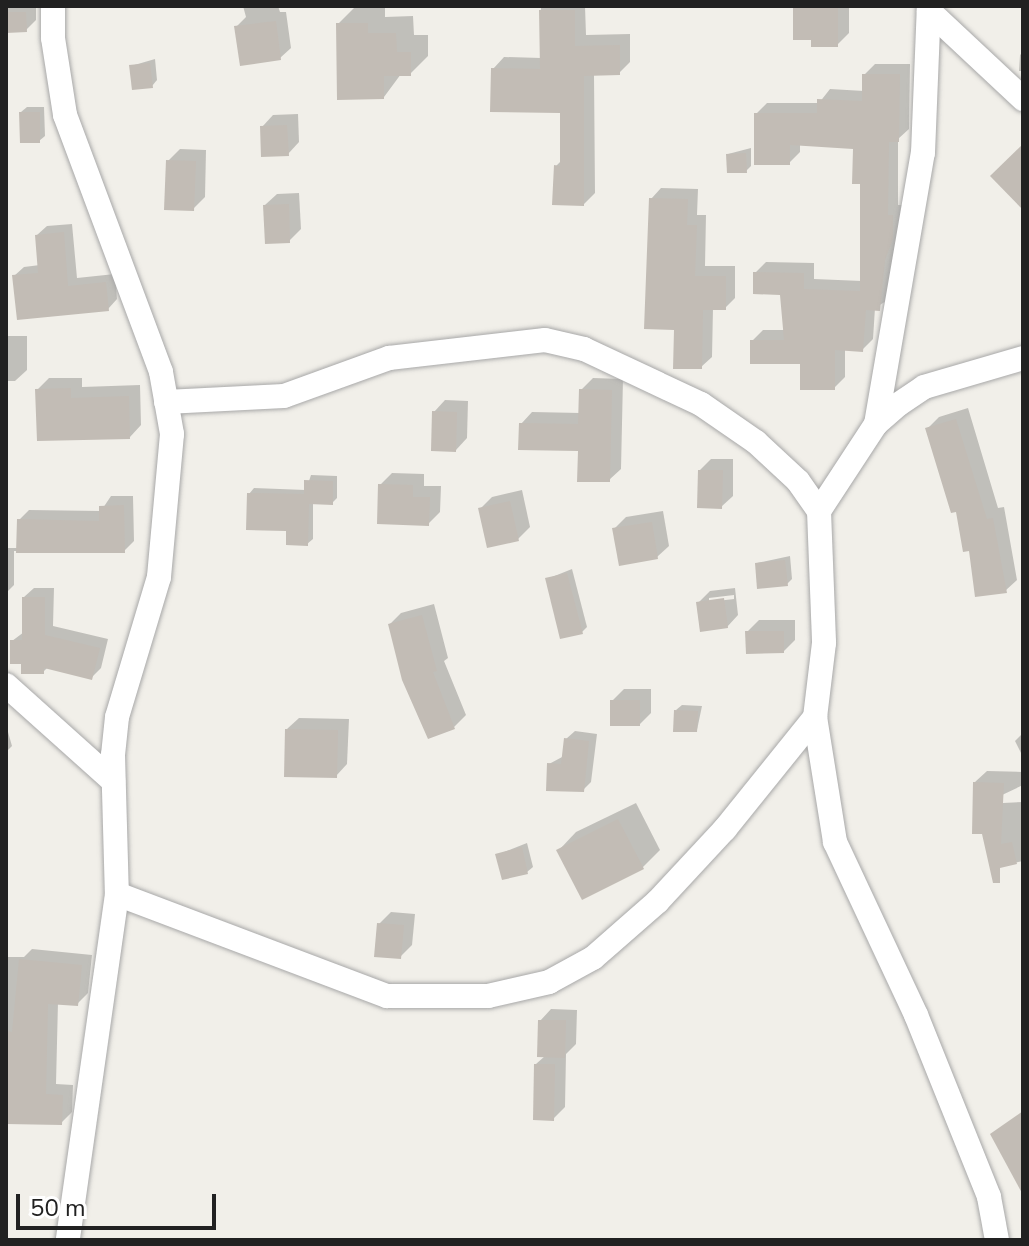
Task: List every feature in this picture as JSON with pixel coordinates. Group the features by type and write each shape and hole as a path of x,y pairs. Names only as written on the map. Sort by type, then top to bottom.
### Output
{"street":[{"path":"53,6 53,38 65,115 123,259 166,402 172,434 170,486 159,577 117,717 113,781 117,894 68,1240"},
{"path":"929,9 1023,99"},
{"path":"876,424 923,153 929,9"},
{"path":"166,402 284,396 389,358 545,340 584,349 701,404 756,442 798,481 819,511 824,643 815,717 835,842 916,1015 989,1197 997,1240"},
{"path":"819,511 876,424 924,387 1023,358"},
{"path":"6,685 113,781"},
{"path":"117,894 387,996 476,997 549,982 593,958 658,901 725,829 815,717"}],"building":[{"path":"793,6 838,6 838,47 811,47 811,40 793,40"},
{"path":"539,10 575,10 575,46 620,45 620,75 584,76 584,206 552,205 554,165 560,166 560,113 490,112 491,68 540,69"},
{"path":"6,12 26,12 27,32 6,33"},
{"path":"276,21 281,60 240,66 234,26"},
{"path":"336,23 368,23 368,33 396,33 397,52 411,52 411,76 384,76 384,99 337,100"},
{"path":"150,63 153,88 132,90 129,65"},
{"path":"862,74 900,74 899,142 889,142 888,215 893,215 893,239 885,260 880,311 866,310 863,352 835,350 835,390 800,390 800,364 750,364 750,340 784,340 780,295 753,294 753,272 804,273 804,289 860,291 860,184 852,184 853,149 790,145 790,165 754,165 754,113 817,113 817,99 862,101"},
{"path":"19,112 40,112 40,143 20,143"},
{"path":"287,125 289,156 261,157 260,126"},
{"path":"1023,144 1023,210 990,176"},
{"path":"746,153 747,173 727,173 726,154"},
{"path":"166,160 196,161 194,211 164,210"},
{"path":"649,198 688,199 687,225 697,225 695,276 726,276 726,310 703,310 702,369 673,369 674,330 644,329"},
{"path":"289,204 290,243 265,244 263,205"},
{"path":"64,232 68,286 106,282 109,311 17,320 12,275 38,273 35,235"},
{"path":"71,388 71,398 129,396 130,439 37,441 35,389"},
{"path":"579,389 612,390 610,482 577,482 578,451 518,450 519,423 578,424"},
{"path":"432,411 457,412 456,452 431,451"},
{"path":"956,419 987,519 993,518 1007,593 975,597 969,551 963,552 956,512 951,513 925,428"},
{"path":"698,470 723,470 722,509 697,508"},
{"path":"304,480 333,481 333,505 309,504 308,546 286,545 286,531 246,530 247,493 304,494"},
{"path":"378,484 413,485 413,497 430,497 429,526 377,524"},
{"path":"510,501 519,541 487,548 478,508"},
{"path":"124,505 125,553 16,553 17,519 99,521 99,506"},
{"path":"652,522 658,559 619,566 612,528"},
{"path":"785,560 788,586 757,589 755,563"},
{"path":"567,573 583,634 560,639 545,578"},
{"path":"22,597 45,597 45,635 100,648 92,680 44,668 44,674 21,674 21,664 10,664 10,640 22,640"},
{"path":"724,598 728,628 700,632 696,602"},
{"path":"422,615 437,671 433,672 455,729 428,739 402,680 388,624"},
{"path":"745,631 784,631 784,653 746,654"},
{"path":"610,700 640,700 640,726 610,726"},
{"path":"674,710 698,711 697,732 673,732"},
{"path":"285,729 338,730 337,778 284,777"},
{"path":"564,738 589,741 584,792 546,791 547,763 561,764"},
{"path":"973,782 1004,783 1001,844 1012,842 1017,864 1000,868 1000,883 993,883 982,834 972,834"},
{"path":"618,819 644,869 582,900 556,850"},
{"path":"522,847 528,874 502,880 495,854"},
{"path":"377,923 404,925 401,959 374,957"},
{"path":"19,959 82,965 78,1006 48,1004 46,1094 63,1095 62,1125 6,1124 6,1031 12,1032"},
{"path":"538,1020 566,1020 565,1058 537,1057"},
{"path":"534,1064 555,1064 554,1121 533,1120"},
{"path":"1023,1111 1023,1195 990,1134"}]}
